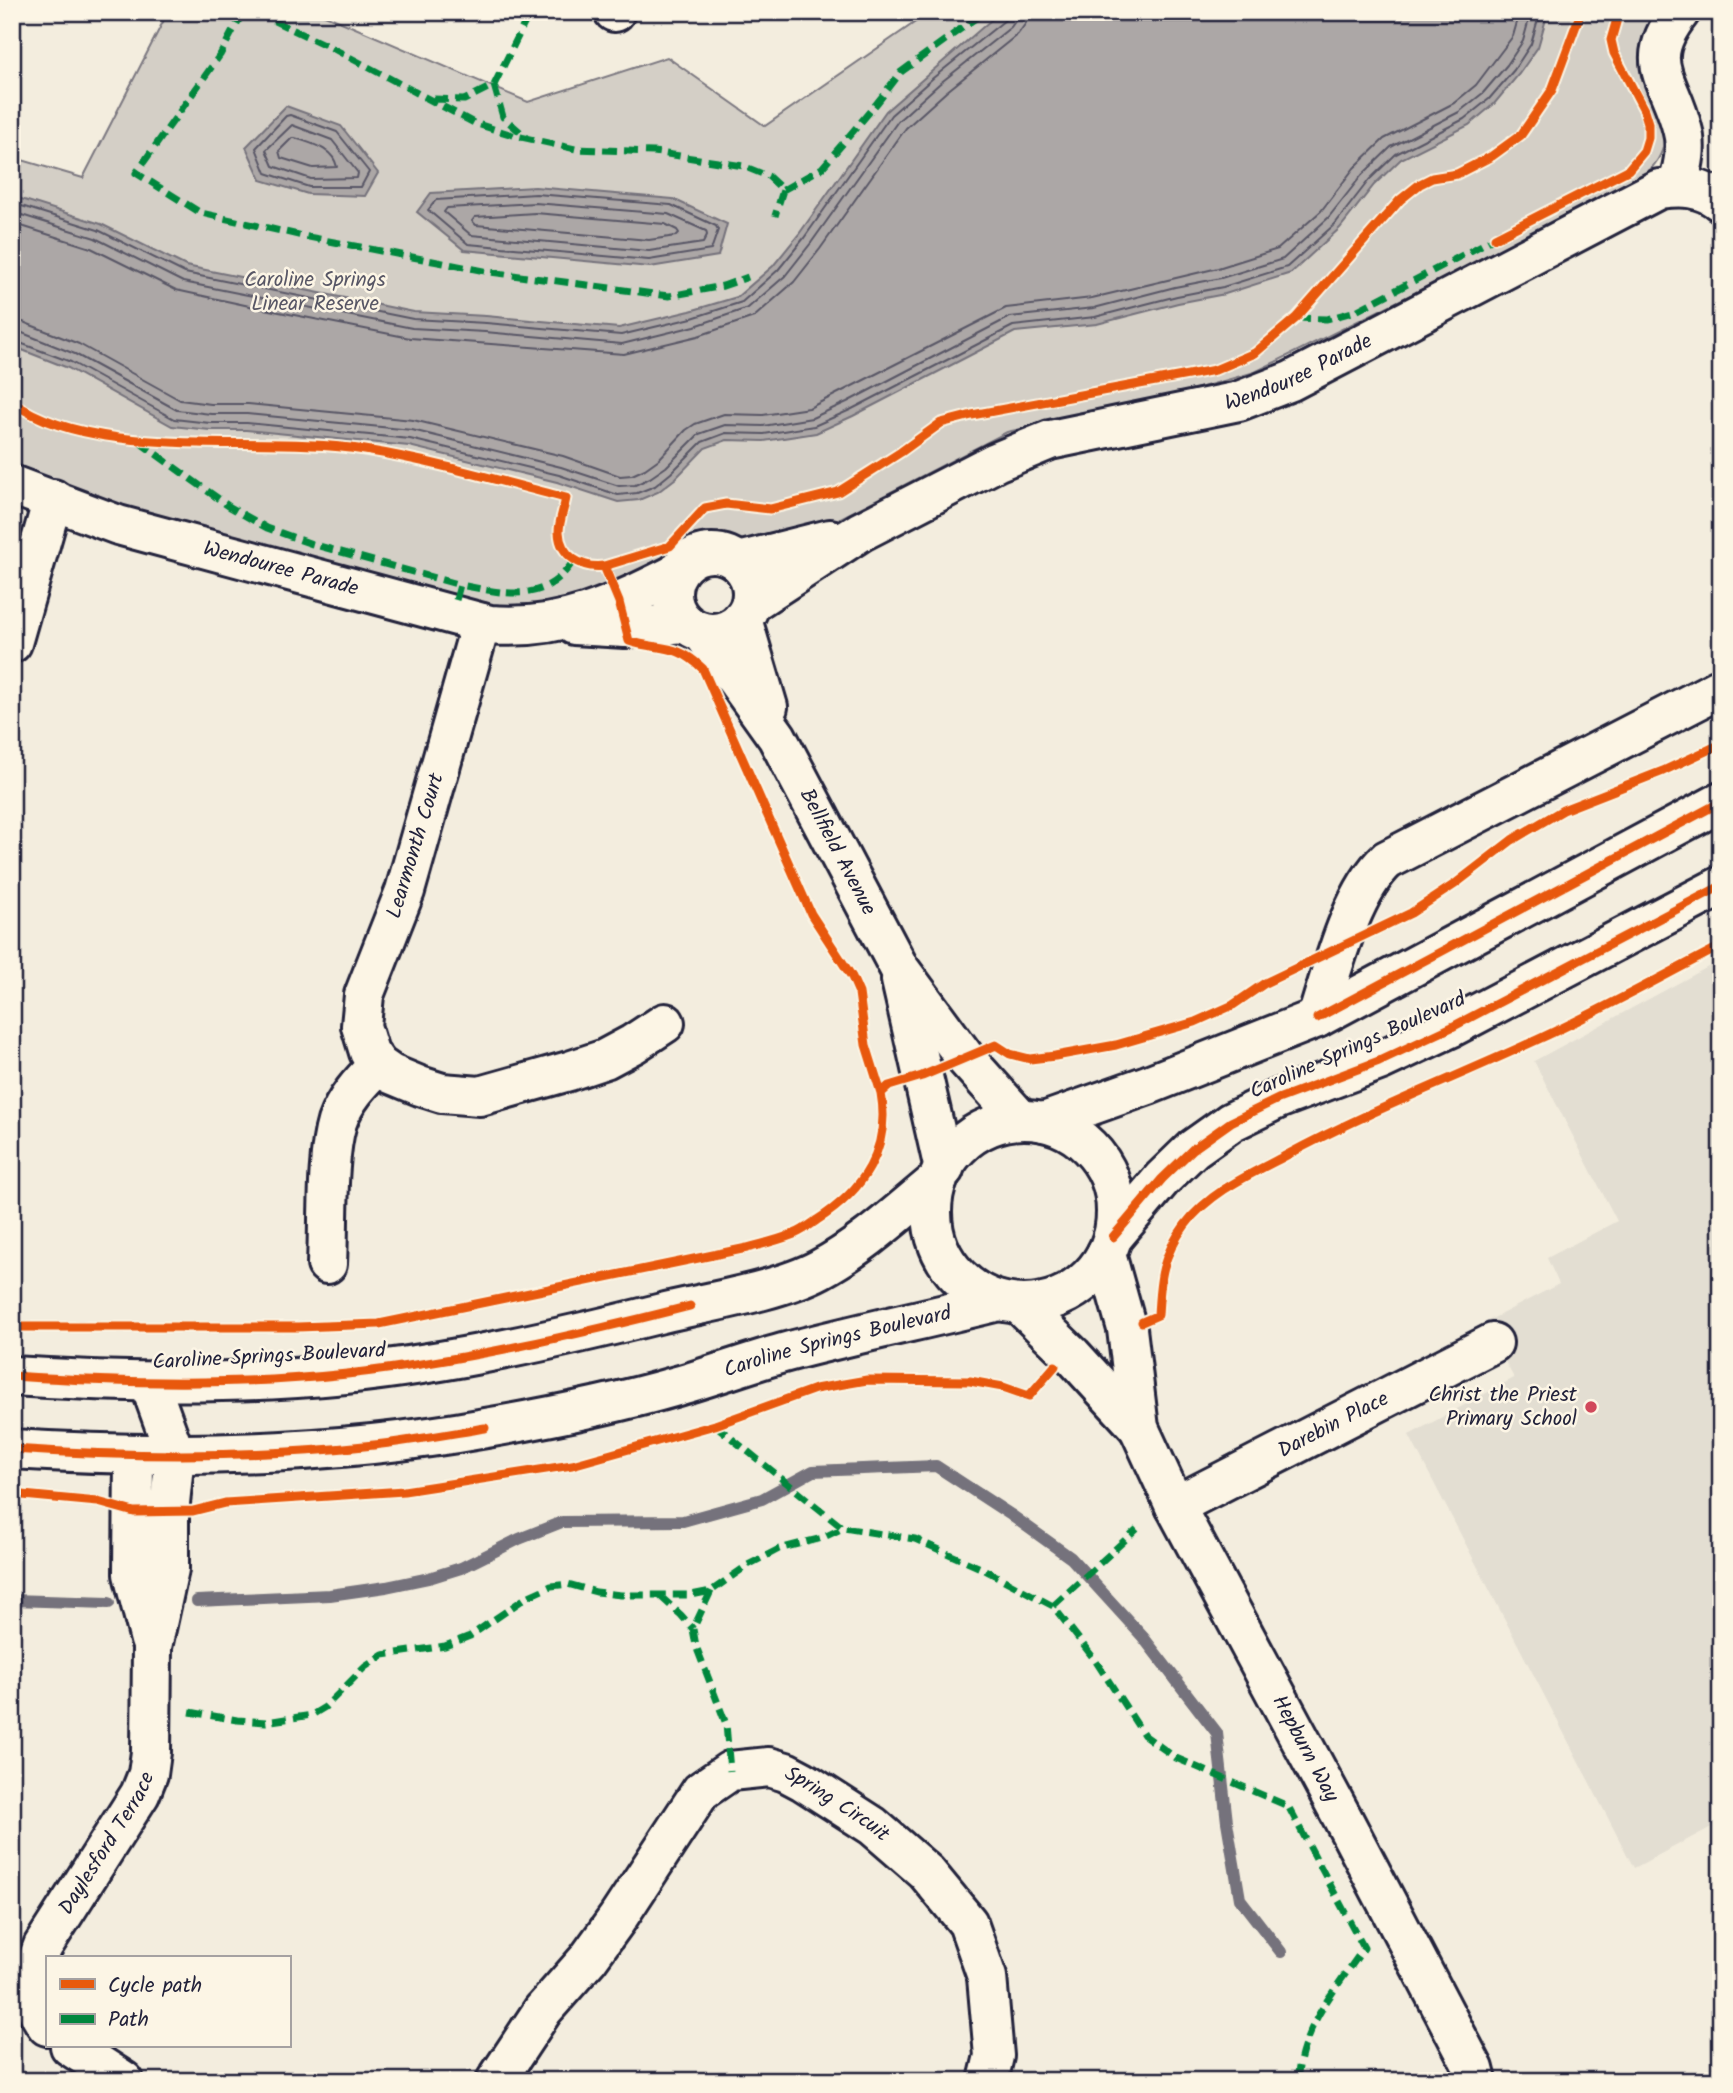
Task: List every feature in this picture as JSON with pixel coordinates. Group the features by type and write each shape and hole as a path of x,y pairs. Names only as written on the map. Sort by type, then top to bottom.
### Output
{"street":[{"path":"1680,12 1664,40 1659,69 1682,127 1685,143 1685,158 1678,186 1696,188 1721,202"},
{"name":"Wendouree Parade","path":"746,611 859,532 964,476 1050,440 1239,401 1291,382 1624,206 1659,189 1678,186"},
{"name":"Wendouree Parade","path":"12,485 118,525 481,623 522,627 554,624 694,628"},
{"path":"12,643 53,499"},
{"name":"Wendouree Parade","path":"738,562 859,532"},
{"path":"704,553 722,553 738,562 748,576 752,594 746,611 736,625 720,632 694,628 680,617 672,601 672,583 676,574 687,561 704,553"},
{"name":"Wendouree Parade","path":"554,624 619,602 676,574"},
{"name":"Bellfield Avenue","path":"746,611 777,737"},
{"name":"Learmonth Court","path":"378,1065 369,1052 361,1026 364,995 401,902 481,623"},
{"name":"Bellfield Avenue","path":"694,628 777,737 898,968 966,1059 1032,1121"},
{"name":"Caroline Springs Boulevard","path":"1317,1018 1339,948 1367,884 1387,860 1721,688"},
{"name":"Caroline Springs Boulevard","path":"1032,1121 1147,1085 1317,1018 1721,802"},
{"name":"Caroline Springs Boulevard","path":"1110,1245 1169,1171 1193,1149 1231,1122 1278,1099 1379,1061 1452,1027 1721,886"},
{"name":"Bellfield Avenue","path":"898,968 941,1175"},
{"path":"327,1264 332,1158 337,1122 350,1096 378,1065 391,1074 442,1093 464,1097 480,1096 605,1059 665,1023"},
{"path":"1032,1121 1068,1130 1088,1145 1103,1164 1113,1187 1116,1212 1110,1245 1091,1275 1070,1292 1046,1301 1009,1302 976,1290 957,1275 943,1254 934,1230 932,1205 941,1175 957,1149 975,1134 997,1124 1032,1121"},
{"name":"Caroline Springs Boulevard","path":"12,1376 149,1382 221,1381 345,1374 471,1357 775,1285 818,1270 856,1247 941,1175"},
{"name":"Hepburn Way","path":"1110,1245 1127,1328 1139,1427 1175,1506 1478,2077"},
{"name":"Caroline Springs Boulevard","path":"12,1450 134,1456 274,1452 373,1445 485,1428 596,1406 677,1386 783,1353 1009,1302"},
{"name":"Hepburn Way","path":"1009,1302 1072,1355 1139,1427"},
{"name":"Darebin Place","path":"1175,1506 1493,1343"},
{"path":"149,1382 175,1454"},
{"name":"Daylesford Terrace","path":"149,1382 134,1456 133,1574 152,1647"},
{"name":"Daylesford Terrace","path":"32,2022 35,1965 43,1946 140,1794 148,1774 151,1752 152,1647 169,1569 169,1513 175,1454"},
{"name":"Spring Circuit","path":"496,2081 543,2011 588,1959 617,1919 701,1791 730,1771 769,1767 803,1781 873,1826 926,1871 968,1923 987,1977 994,2056 988,2081"},
{"path":"74,2048 124,2081"}],"shaded area":[{"name":"Christ the Priest Primary School","path":"1721,960 1721,1822 1634,1868 1409,1435 1514,1378 1484,1323 1559,1284 1547,1258 1617,1221 1534,1061"}],"green space":[{"name":"Caroline Springs Linear Reserve","path":"168,12 318,12 528,102 667,57 765,126 930,12 1653,12 1647,26 1641,56 1647,85 1662,122 1664,146 1648,172 1489,256 1255,372 1171,396 1007,432 827,525 745,544 706,541 693,544 645,581 632,587 543,605 488,605 134,511 12,463 12,157 83,178"}],"water":[{"path":"1006,12 1548,12 1538,47 1494,104 1469,125 1401,159 1374,185 1340,228 1291,273 1225,294 1097,324 1015,332 816,433 764,441 727,440 705,448 676,478 658,492 639,500 618,502 557,482 409,446 246,430 172,426 68,368 12,346 12,196 101,224 186,266 414,312 619,328 737,297 773,266 799,234 886,111 991,20"},
{"path":"286,106 341,126 378,173 365,196 308,194 261,180 246,147"},
{"path":"535,187 673,199 727,224 718,256 650,267 464,250 417,212 431,193"}],"waterway":[{"path":"197,1601 330,1595 386,1587 461,1568 519,1539 562,1522 683,1521 762,1499 813,1471 936,1466 1071,1558 1143,1637 1217,1733 1227,1822 1240,1899 1281,1952"},
{"path":"12,1600 109,1603"}],"marked path":[{"path":"243,12 220,55 136,173 201,213 303,236 490,272 669,296 723,286 748,277"},
{"path":"255,12 332,48 474,123 516,136 576,149 654,152 743,166 768,176 783,190 775,216"},
{"path":"434,99 464,100 494,85 530,12"},
{"path":"783,190 822,168 901,72 984,12"},
{"path":"494,85 503,117 526,137"},
{"path":"1296,318 1327,319 1356,311 1495,238"},
{"path":"139,442 230,507 267,528 312,544 460,585"},
{"path":"456,600 460,585 508,593 537,590 562,575 574,560"},
{"path":"715,1425 843,1528"},
{"path":"190,1712 266,1722 312,1715 325,1707 365,1667 383,1655 445,1646 470,1636 527,1597 551,1586 568,1584 596,1592 621,1595 691,1595 711,1591 748,1565 779,1549 822,1538 843,1528 915,1539 985,1570 1053,1606 1095,1660 1144,1735 1176,1758 1288,1806 1364,1948 1312,2027 1305,2043 1297,2081"},
{"path":"1053,1606 1137,1529"},
{"path":"711,1591 693,1629 696,1646 726,1724 730,1771"},
{"path":"660,1596 693,1629"}],"cycle path":[{"path":"12,402 48,421 89,433 134,440 278,444 365,450 566,498 559,528 563,548 580,563 604,566 670,546 705,508 726,504 770,509 838,492 941,423 1215,370 1255,353 1296,318 1400,200 1432,178 1457,174 1492,156 1521,135 1552,90 1581,12"},
{"path":"1495,238 1628,170 1644,151 1648,138 1648,123 1614,53 1611,40 1619,12"},
{"path":"604,566 619,602 629,641 676,651 703,669 811,914 852,977 859,993 866,1045 881,1093"},
{"path":"12,1327 298,1327 379,1324 747,1248 783,1238 803,1230 833,1209 860,1182 877,1150 882,1132 881,1093 889,1086 922,1076 996,1045 1010,1054 1030,1059 1116,1045 1195,1022 1233,1005 1265,983 1411,913 1455,884 1512,840 1563,810 1663,771 1721,744"},
{"path":"1317,1018 1721,802"},
{"path":"1113,1237 1162,1179 1193,1149 1231,1122 1278,1099 1379,1061 1452,1027 1721,886"},
{"path":"1142,1322 1158,1315 1164,1268 1177,1236 1195,1213 1231,1185 1348,1124 1564,1027 1721,946"},
{"path":"12,1376 180,1382 347,1374 520,1346 690,1306"},
{"path":"12,1494 98,1502 134,1512 193,1511 225,1503 404,1491 572,1465 715,1425 815,1389 867,1380 970,1381 1003,1387 1029,1396 1055,1366"},
{"path":"12,1449 148,1455 285,1452 388,1443 485,1428"}],"place":[{"name":"Christ the Priest Primary School","path":"1591,1407"}]}
